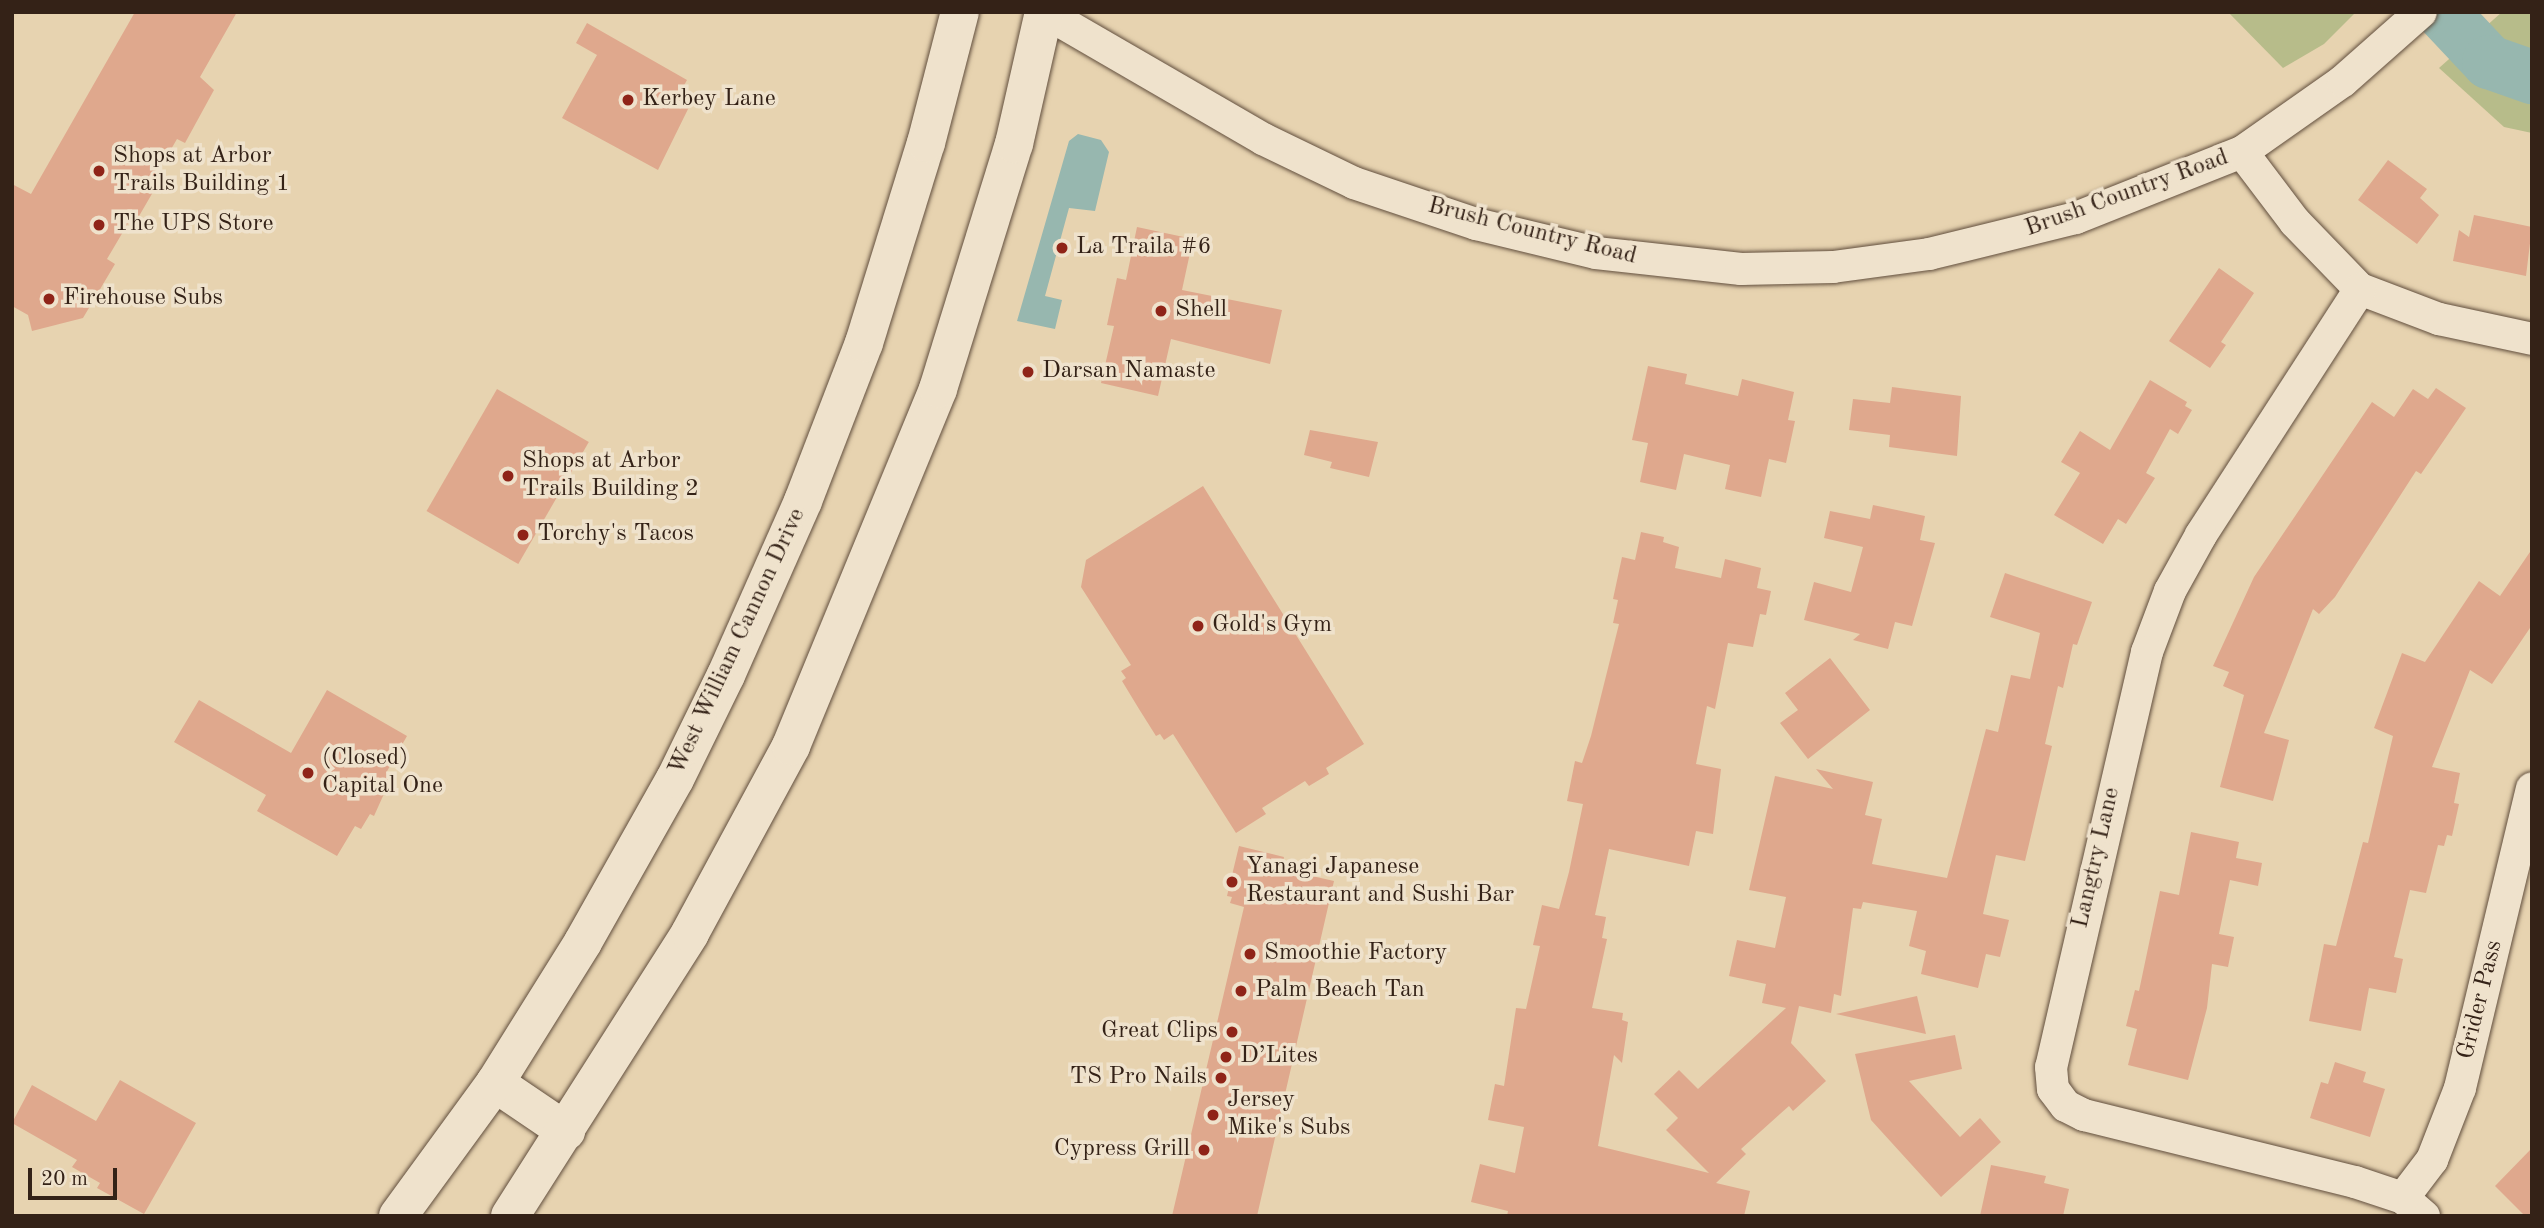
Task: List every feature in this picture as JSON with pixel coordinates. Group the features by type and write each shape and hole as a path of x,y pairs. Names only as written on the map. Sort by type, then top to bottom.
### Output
{"main road":[{"name":"West William Cannon Drive","path":"398,1216 495,1083 583,942 675,779 792,526 864,343 926,143 960,12"},
{"path":"510,1216 690,933 785,758 861,587 925,428 974,284 1014,144 1044,12"},
{"path":"495,1083 566,1131"}],"street":[{"name":"Brush Country Road","path":"1044,12 1263,139 1354,183 1476,224 1596,253 1680,265 1833,267 1929,254 2076,218 2242,152 2343,80 2421,12"},
{"path":"2242,152 2295,222 2360,289 2439,319 2532,339"},
{"name":"Langtry Lane","path":"2360,289 2201,535 2170,592 2147,652 2051,1067 2053,1089 2066,1106 2084,1115 2342,1178 2413,1207"},
{"name":"Grider Pass","path":"2413,1207 2460,1088 2532,789"}],"green space":[{"path":"2228,12 2356,12 2324,44 2283,68"},
{"path":"2502,12 2532,12 2532,133 2504,127 2439,68"}],"water":[{"path":"1078,134 1101,140 1109,152 1095,211 1069,208 1045,296 1062,300 1055,329 1017,321 1069,141"}],"building":[{"name":"Shops at Arbor Trails Building 1","path":"135,12 237,12 200,77 214,90 185,143 177,139 148,189 153,192 135,223 130,220 107,259 115,264 83,318 32,331 28,315 12,306 12,184 31,194"},
{"name":"Kerbey Lane","path":"587,23 687,80 678,96 691,103 658,170 562,118 597,55 576,43"},
{"path":"2388,160 2427,189 2420,198 2439,215 2417,244 2358,200"},
{"path":"2474,215 2532,227 2526,276 2453,261 2459,230 2469,237"},
{"name":"Shell","path":"1137,227 1193,239 1182,290 1282,310 1270,364 1171,339 1158,396 1101,383 1114,326 1107,325 1117,278 1126,280"},
{"path":"2219,268 2254,293 2221,342 2226,345 2210,368 2169,341"},
{"path":"1648,366 1687,374 1685,384 1738,396 1742,379 1794,392 1788,420 1795,421 1786,463 1769,459 1761,497 1725,489 1730,465 1684,454 1676,490 1640,482 1648,443 1632,440"},
{"path":"2150,380 2187,402 2185,406 2192,410 2178,434 2170,429 2146,473 2155,478 2126,524 2118,519 2103,544 2054,515 2080,473 2061,462 2080,431 2110,450"},
{"path":"1892,387 1961,396 1957,456 1889,447 1890,435 1849,430 1853,399 1890,403"},
{"path":"2436,388 2466,408 2421,474 2416,471 2335,597 2319,614 2313,609 2264,733 2289,740 2273,801 2220,787 2244,695 2223,686 2229,672 2213,666 2254,577 2372,402 2394,417 2413,389 2428,399"},
{"name":"Shops at Arbor Trails Building 2","path":"497,389 589,442 518,564 427,511"},
{"path":"1310,430 1378,442 1369,477 1330,468 1332,462 1304,455"},
{"name":"Gold's Gym","path":"1203,486 1364,744 1326,768 1329,774 1309,786 1305,781 1262,808 1266,814 1236,833 1173,734 1164,740 1160,734 1156,736 1122,681 1126,678 1121,671 1131,665 1081,587 1086,560"},
{"path":"1873,505 1925,516 1920,540 1935,543 1912,626 1895,622 1888,649 1853,640 1860,634 1804,620 1814,582 1851,592 1863,547 1824,538 1830,511 1870,519"},
{"path":"1641,532 1664,537 1663,542 1679,547 1675,568 1721,578 1725,559 1761,568 1757,588 1771,591 1766,615 1760,614 1753,647 1728,643 1715,709 1707,706 1696,764 1721,769 1713,834 1696,831 1689,866 1609,849 1595,915 1606,917 1602,938 1607,939 1592,1008 1623,1013 1622,1020 1628,1022 1622,1063 1614,1055 1598,1146 1709,1173 1666,1130 1678,1118 1654,1094 1679,1070 1698,1089 1786,1008 1762,1003 1766,984 1729,976 1737,940 1775,948 1786,897 1749,890 1775,776 1833,789 1816,769 1873,782 1865,815 1882,819 1872,864 1947,878 1986,729 1998,732 2011,675 2030,679 2040,633 1990,617 2005,573 2092,602 2077,645 2073,644 2063,688 2058,686 2045,744 2052,746 2025,861 1996,855 1983,914 2009,920 2000,957 1986,954 1978,988 1921,974 1926,951 1909,946 1917,911 1863,902 1861,909 1853,908 1841,996 1834,994 1831,1013 1799,1006 1791,1043 1826,1081 1793,1111 1789,1106 1741,1149 1746,1154 1716,1183 1750,1191 1744,1216 1507,1216 1508,1211 1471,1202 1480,1164 1515,1173 1524,1127 1488,1120 1495,1084 1504,1086 1516,1008 1526,1009 1540,946 1533,945 1542,905 1559,909 1569,872 1583,804 1567,801 1575,761 1582,763 1591,736 1619,624 1613,623 1618,600 1613,599 1622,557 1635,560"},
{"path":"2532,549 2532,625 2492,684 2470,670 2432,767 2460,773 2454,803 2459,804 2452,836 2447,835 2444,846 2438,845 2426,893 2410,890 2394,957 2403,959 2396,993 2369,988 2361,1031 2309,1021 2324,944 2336,946 2363,842 2368,843 2393,736 2374,728 2402,653 2425,662 2479,581 2500,596"},
{"path":"1830,658 1870,710 1808,759 1780,723 1798,710 1785,693"},
{"name":"(Closed) Capital One","path":"327,690 407,736 386,773 392,776 374,816 370,814 361,829 355,826 337,856 257,811 266,795 174,742 199,700 291,753"},
{"path":"2191,832 2239,842 2236,858 2262,863 2258,886 2230,880 2219,934 2234,937 2228,967 2212,964 2207,1008 2188,1080 2128,1065 2137,1029 2126,1026 2135,990 2139,991 2160,891 2179,895"},
{"path":"1239,846 1284,857 1281,869 1334,881 1257,1216 1172,1216 1244,907 1230,903 1232,897 1227,896"},
{"path":"1917,996 1926,1034 1836,1014"},
{"path":"1955,1035 1962,1069 1909,1081 1960,1137 1980,1118 2001,1142 1941,1197 1871,1120 1855,1054"},
{"path":"2335,1062 2366,1072 2363,1082 2385,1089 2370,1137 2310,1118 2321,1082 2328,1084"},
{"path":"120,1080 196,1123 144,1214 97,1188 100,1183 72,1167 77,1160 12,1123 32,1085 96,1121"},
{"path":"2532,1148 2532,1216 2525,1216 2495,1186"},
{"path":"1991,1165 2046,1176 2044,1183 2069,1189 2063,1216 1980,1216"}],"waterway":[{"path":"2442,12 2489,62 2532,77"}],"place":[{"name":"Kerbey Lane","path":"628,100"},
{"name":"Shops at Arbor Trails Building 1","path":"99,171"},
{"name":"The UPS Store","path":"99,225"},
{"name":"La Traila #6","path":"1062,248"},
{"name":"Firehouse Subs","path":"49,299"},
{"name":"Shell","path":"1161,311"},
{"name":"Darsan Namaste","path":"1028,372"},
{"name":"Shops at Arbor Trails Building 2","path":"508,476"},
{"name":"Torchy's Tacos","path":"523,535"},
{"name":"Gold's Gym","path":"1198,626"},
{"name":"(Closed) Capital One","path":"308,773"},
{"name":"Yanagi Japanese Restaurant and Sushi Bar","path":"1232,882"},
{"name":"Smoothie Factory","path":"1250,954"},
{"name":"Palm Beach Tan","path":"1241,991"},
{"name":"Great Clips","path":"1232,1032"},
{"name":"D’Lites","path":"1226,1057"},
{"name":"TS Pro Nails","path":"1221,1078"},
{"name":"Jersey Mike's Subs","path":"1213,1115"},
{"name":"Cypress Grill","path":"1204,1150"}]}
